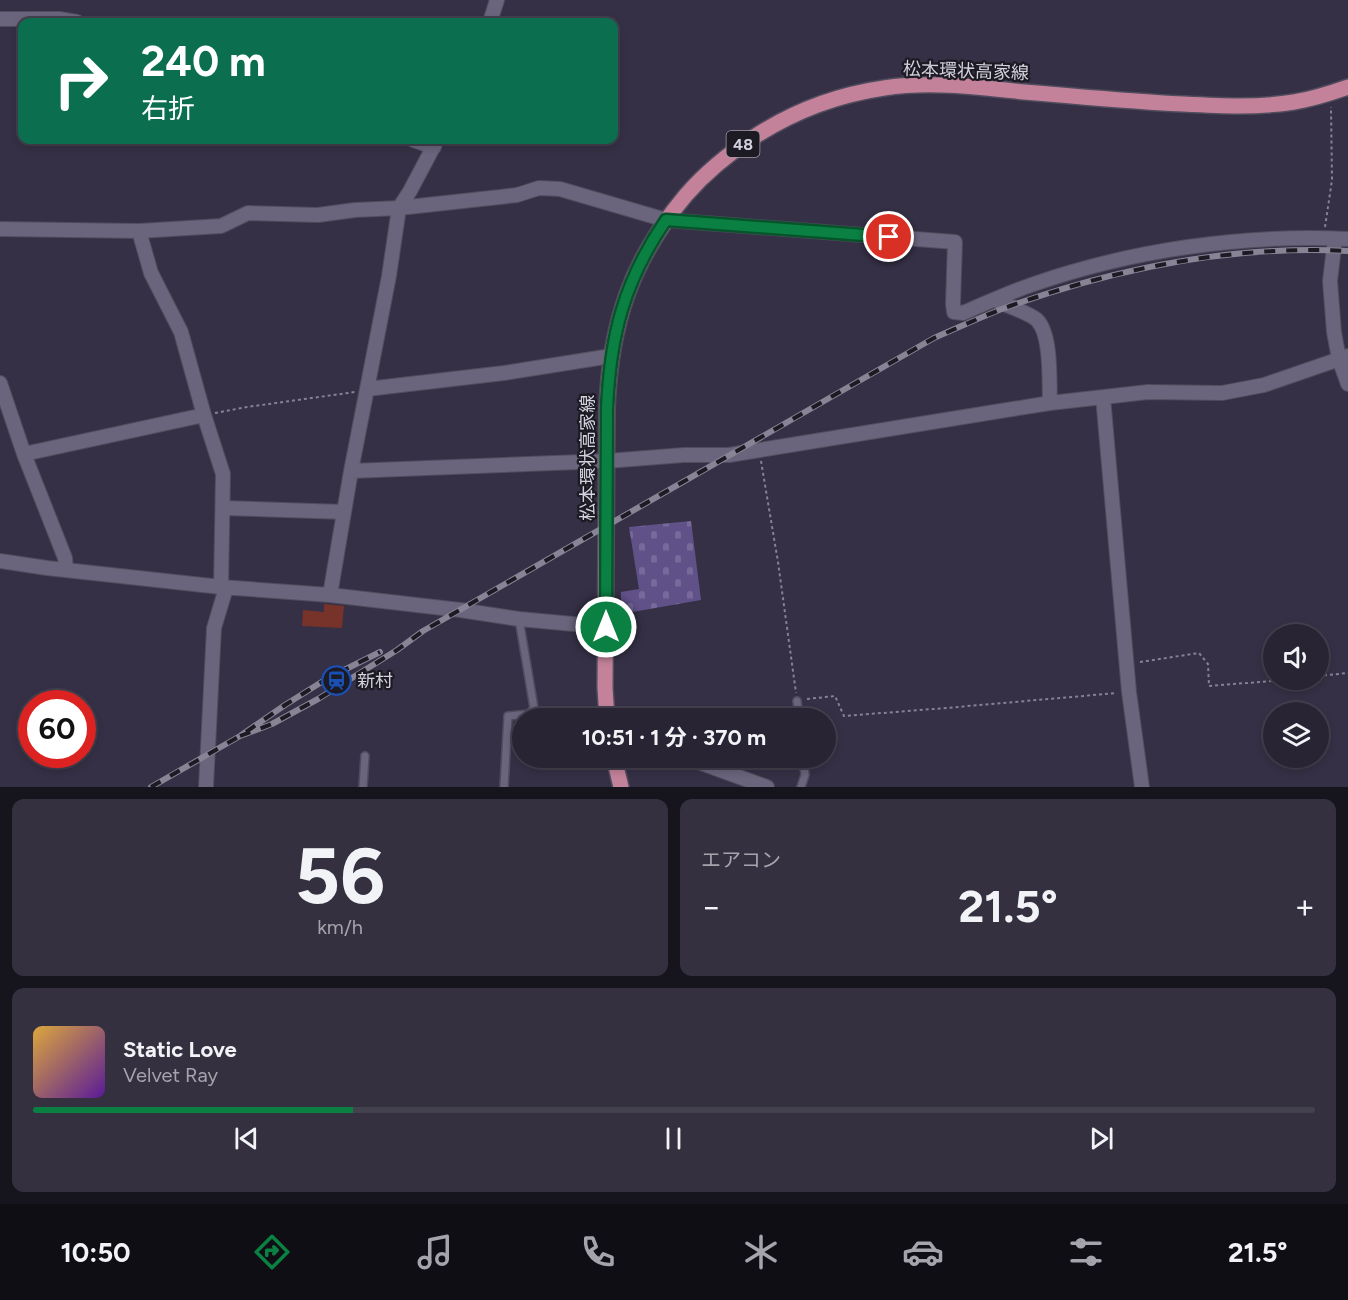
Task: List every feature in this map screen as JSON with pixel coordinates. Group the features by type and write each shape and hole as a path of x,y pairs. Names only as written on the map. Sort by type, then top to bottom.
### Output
{"main road":[{"name":"松本環状高家線","path":"606,708 608,376 611,356 617,324 635,272 666,220 701,178 740,147 791,116 834,99 896,87 938,85 1084,98 1259,106 1296,102 1348,87"},
{"path":"616,768 621,787"}],"street":[{"path":"491,18 497,0"},
{"path":"0,19 18,19"},
{"path":"330,595 351,471 389,276 399,208 435,144"},
{"path":"0,229 139,231 221,226 248,213 318,215 500,198 539,188 560,189 666,220 955,242 953,304 954,312 963,313 1031,285 1121,259 1189,247 1256,239 1335,238 1330,281 1334,332 1343,357 1348,384"},
{"path":"139,231 151,273 180,332 223,474 223,588 214,628 206,787"},
{"path":"995,300 1036,319 1042,327 1047,345 1050,403"},
{"path":"366,390 504,373 611,356"},
{"path":"351,471 607,461 684,455 729,455 1050,403 1148,392 1222,393 1264,385 1343,357"},
{"path":"0,383 24,454 65,558 66,570"},
{"path":"1103,397 1129,692 1142,787"},
{"path":"24,454 204,415"},
{"path":"223,508 344,512"},
{"path":"0,561 223,588 330,595 519,619 606,627"},
{"path":"715,768 767,787"}],"lane":[{"path":"504,787 508,716 529,714 534,708 519,619"},
{"path":"797,700 798,708"},
{"path":"363,787 365,756"},
{"path":"801,787 805,775 804,768"}],"path":[{"path":"1331,93 1335,238"},
{"path":"204,415 366,390"},
{"path":"759,451 778,562 797,700 836,696 843,716 1129,692"},
{"path":"1127,663 1199,653 1208,664 1209,687 1263,682"},
{"path":"1329,675 1348,674"}],"green space":[{"path":"691,521 701,600 621,614 621,592 639,589 629,527"}],"building":[{"path":"324,604 344,606 342,628 302,626 303,610 324,612"}],"railway":[{"path":"240,736 272,724 318,699 397,650 423,631 934,338 982,317 1051,292 1134,270 1219,256 1262,252 1348,251"},
{"path":"151,787 240,736 328,678 380,652"}],"place":[{"name":"新村","path":"336,681"}],"route":[{"path":"606,627 608,376 617,324 635,272 666,220 889,237"}]}
